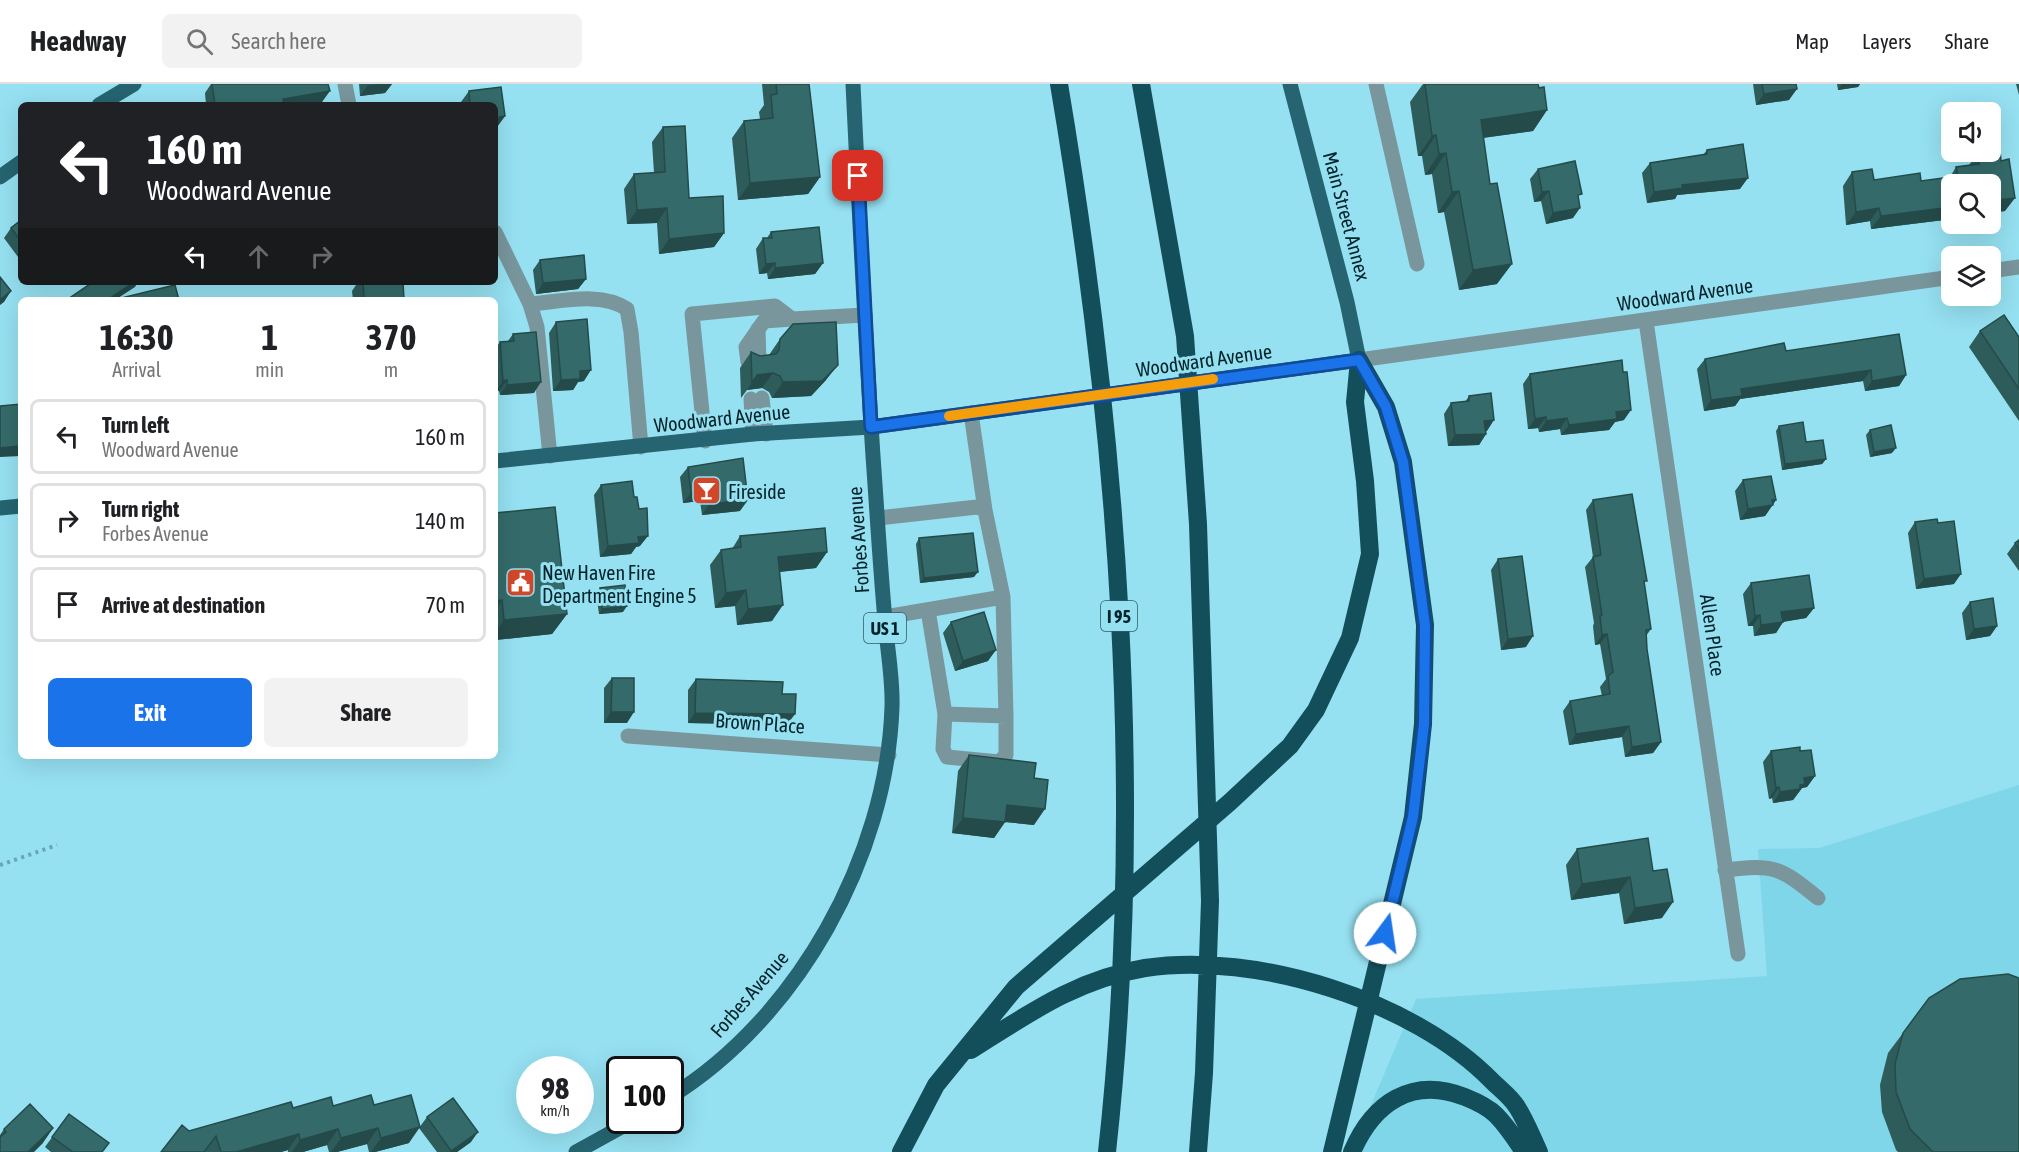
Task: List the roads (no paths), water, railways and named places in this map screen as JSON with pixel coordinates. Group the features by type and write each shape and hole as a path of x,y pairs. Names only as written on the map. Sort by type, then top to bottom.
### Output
{"highway":[{"name":"I 95","path":"1059,84 1098,344 1119,607 1123,871 1120,970 1107,1152"},
{"path":"1140,84 1185,336 1198,524 1210,901 1204,1073 1198,1152"},
{"path":"901,1152 936,1085 1016,987 1230,802 1290,746 1316,710 1350,638 1370,554 1365,481 1355,402 1359,360"},
{"path":"1332,1152 1413,817 1424,724 1425,626 1403,462 1386,407 1359,360"},
{"path":"957,1059 1051,999 1092,982 1146,968 1224,965 1298,980 1368,1002 1428,1030 1478,1066 1517,1106 1539,1152"},
{"path":"1352,1152 1373,1114 1402,1095 1422,1089 1453,1093 1484,1107 1496,1115 1524,1152"}],"main road":[{"path":"104,102 134,84"},
{"name":"Forbes Avenue","path":"684,1089 745,1037 796,978 831,922 863,853 889,755 892,704 871,427 853,84"},
{"name":"Main Street Annex","path":"1290,84 1347,302 1359,360"},
{"path":"0,177 18,164"},
{"name":"Woodward Avenue","path":"498,461 759,434 871,427 1359,360"},
{"path":"0,508 18,506"},
{"path":"576,1152 609,1134"}],"street":[{"path":"345,84 348,102"},
{"path":"1376,84 1417,264"},
{"path":"498,238 530,304 538,338 550,456"},
{"path":"2001,269 2019,267"},
{"name":"Woodward Avenue","path":"1359,360 1488,340 1646,321 1941,279"},
{"path":"530,304 589,300 615,301 627,309 641,447"},
{"path":"705,441 693,314 775,306 792,319"},
{"path":"753,362 746,347 764,321 865,315"},
{"name":"Allen Place","path":"1646,321 1738,954"},
{"path":"756,399 759,434"},
{"path":"928,610 945,714 944,749 946,757 999,762 1006,755 1003,597 985,510 971,413"},
{"path":"878,518 977,507 985,510"},
{"path":"885,617 1003,597"},
{"path":"945,714 1006,716"},
{"name":"Brown Place","path":"628,736 889,755"},
{"path":"1725,870 1759,866 1777,869 1790,875 1818,898"}],"place":[{"name":"Fireside","path":"707,491"},
{"name":"New Haven Fire Department Engine 5","path":"521,583"}]}
